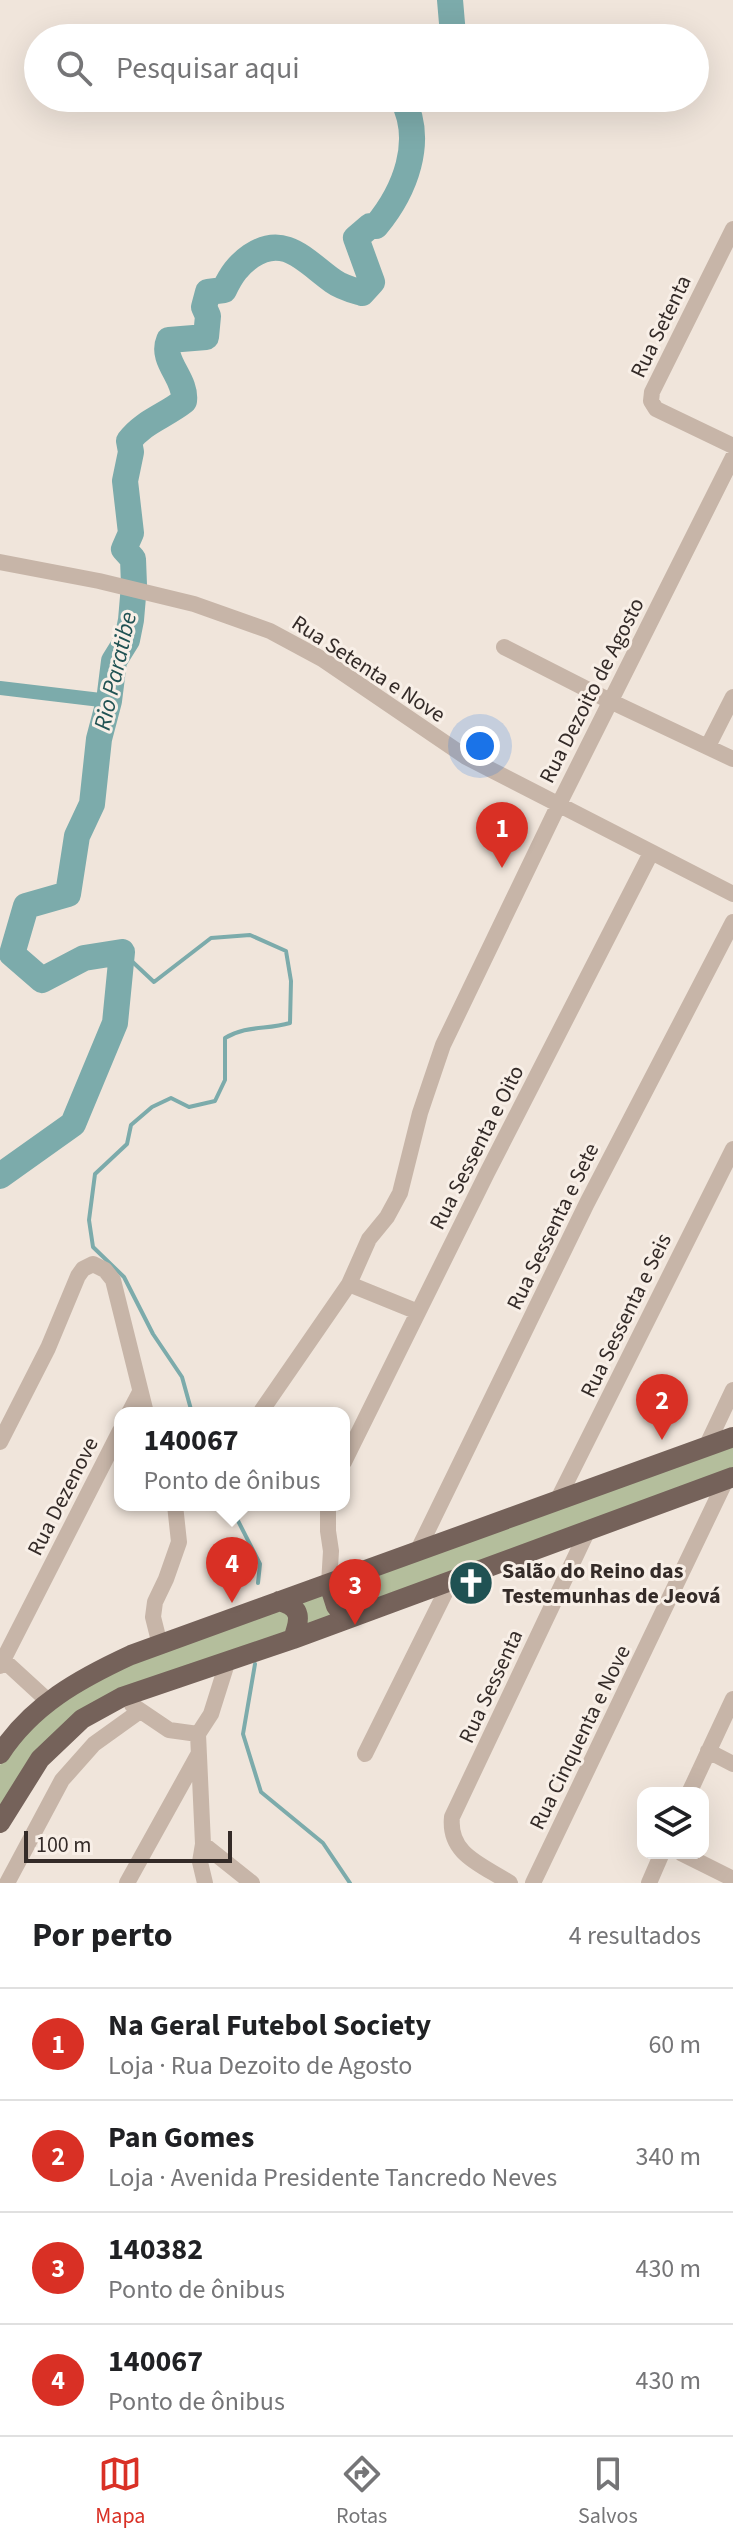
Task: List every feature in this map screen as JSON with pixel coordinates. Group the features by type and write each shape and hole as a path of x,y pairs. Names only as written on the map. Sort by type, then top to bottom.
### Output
{"main road":[{"path":"0,1754 29,1716 47,1700 103,1668 733,1437"},
{"path":"0,1823 40,1759 82,1719 122,1697 293,1639 730,1478"},
{"path":"329,1584 336,1606 346,1619"},
{"path":"279,1601 298,1611 300,1621 293,1639"}],"street":[{"name":"Rua Setenta","path":"733,229 652,392 651,401 656,409 733,446"},
{"name":"Rua Dezoito de Agosto","path":"264,1407 349,1284 369,1239 387,1217 400,1193 420,1113 443,1045 558,806 733,457"},
{"name":"Rua Setenta e Nove","path":"0,562 194,604 270,631 333,666 466,757 733,894"},
{"path":"504,647 733,759"},
{"path":"708,746 733,697"},
{"name":"Rua Sessenta e Oito","path":"350,1450 651,853"},
{"name":"Rua Sessenta e Sete","path":"417,1552 587,1203 733,922"},
{"name":"Rua Sessenta e Seis","path":"557,1501 733,1149"},
{"path":"0,1442 48,1348 78,1276 93,1264 105,1270 113,1280 144,1407"},
{"path":"349,1284 418,1312"},
{"path":"706,1447 733,1390"},
{"path":"132,1407 140,1392"},
{"name":"Rua Dezenove","path":"1,1661 114,1443"},
{"name":"Rua Cinquenta e Nove","path":"533,1883 730,1478"},
{"path":"160,1645 153,1617 155,1602 179,1542 176,1511"},
{"path":"326,1511 331,1551 329,1584"},
{"name":"Rua Sessenta","path":"510,1883 463,1853 450,1832 452,1817 588,1530"},
{"path":"365,1754 451,1581"},
{"path":"205,1883 200,1862 203,1844 198,1734 211,1714 228,1660"},
{"path":"1,1661 47,1700"},
{"path":"122,1697 169,1730 198,1734"},
{"path":"692,1787 733,1699"},
{"path":"7,1883 62,1780 94,1744 140,1711"},
{"path":"708,1751 733,1764"},
{"path":"131,1876 199,1753"},
{"path":"203,1844 247,1881"},
{"path":"649,1883 659,1859"},
{"path":"693,1859 733,1879"}],"green space":[{"path":"733,1440 733,1472 88,1711 0,1813 0,1765 20,1735 58,1698 120,1665"}],"waterway":[{"name":"Rio Paratibe","path":"450,0 452,24"},
{"name":"Rio Paratibe","path":"0,1176 73,1124 115,1023 122,952 84,958 42,980 12,954 26,906 68,894 77,836 92,804 99,739 109,701 114,661 127,640 131,620 133,559 124,549 131,533 125,481 131,452 129,441 148,424 184,401 182,385 168,355 169,340 206,337 208,316 204,307 208,292 224,290 235,271 251,256 263,250 285,249 347,288 362,293 372,282 356,238 370,226 376,226 403,181 412,148 408,112"},
{"path":"0,688 109,701"},
{"path":"122,952 154,982 211,938 250,935 286,951 291,981 290,1023 241,1031 225,1038 225,1080 215,1101 189,1107 171,1098 152,1107 131,1125 127,1144 95,1174 89,1220 93,1247 124,1277 153,1334 182,1377 190,1407"},
{"path":"233,1511 260,1564 258,1583"},
{"path":"255,1664 243,1734 261,1792 323,1843 350,1883"}],"place":[{"name":"Na Geral Futebol Society","path":"502,868"},
{"name":"Pan Gomes","path":"662,1440"},
{"name":"Salão do Reino das Testemunhas de Jeová","path":"471,1583"},
{"name":"140067","path":"232,1603"},
{"name":"140382","path":"355,1625"}]}
